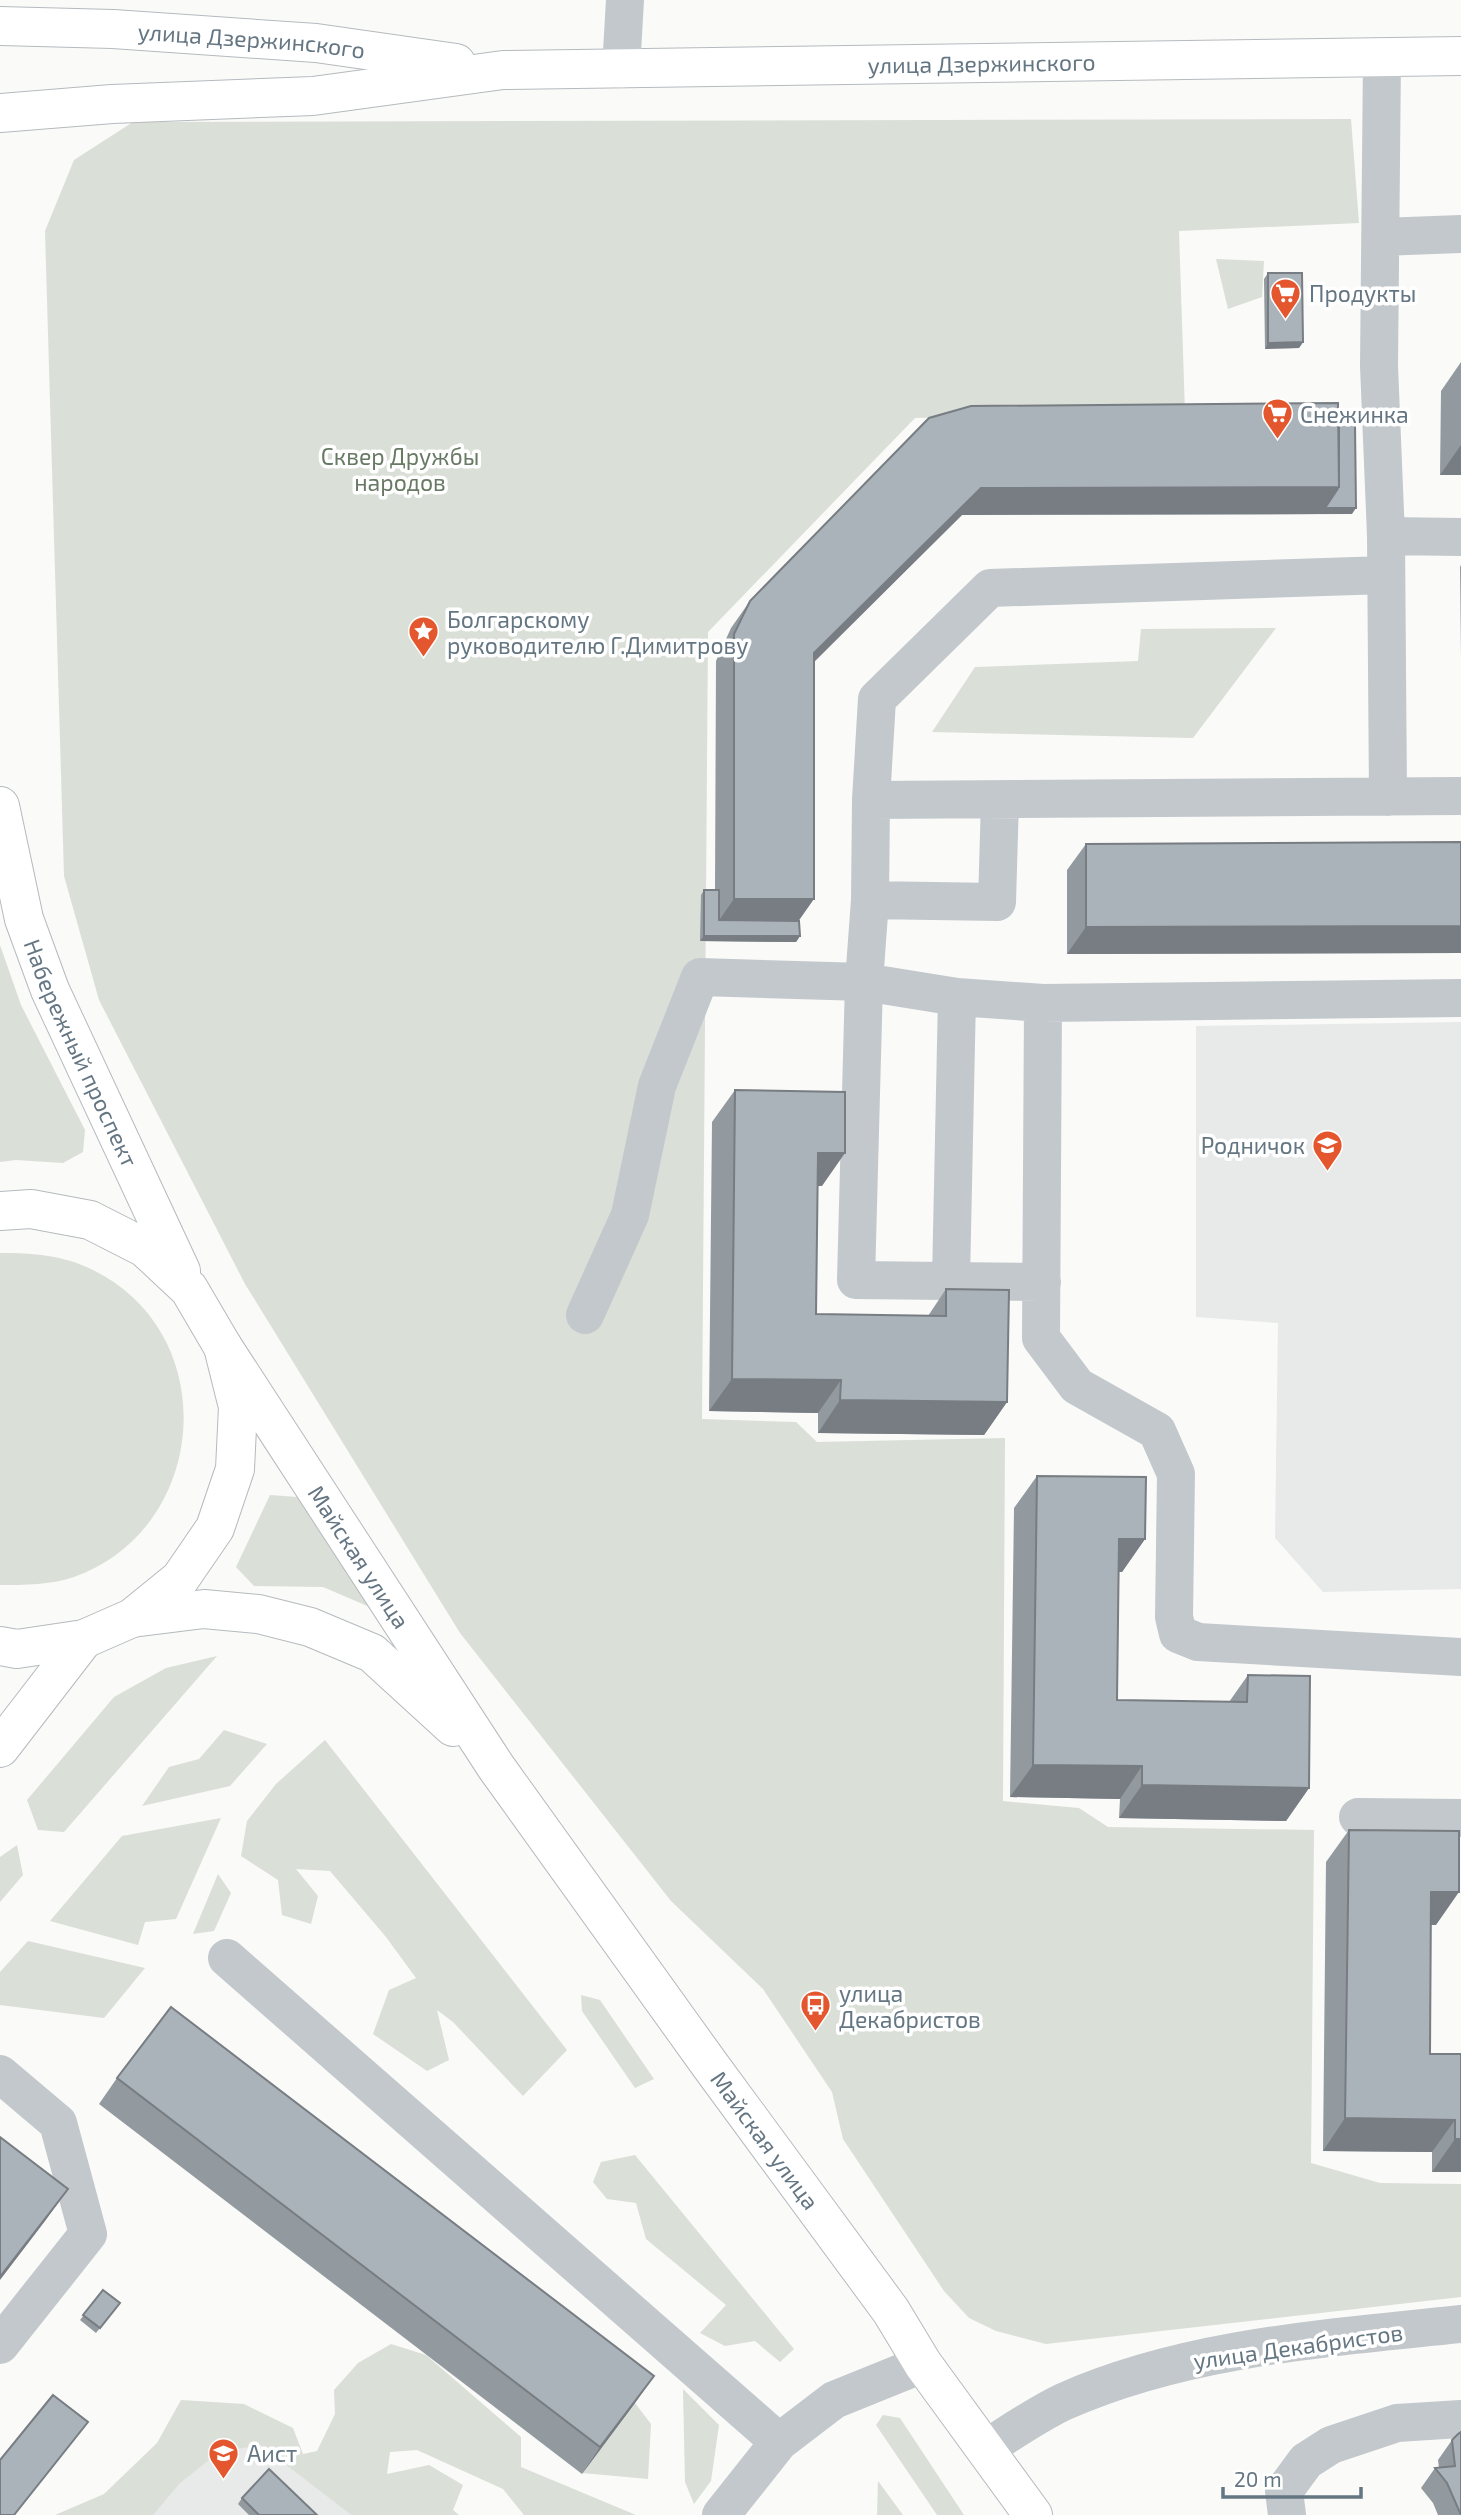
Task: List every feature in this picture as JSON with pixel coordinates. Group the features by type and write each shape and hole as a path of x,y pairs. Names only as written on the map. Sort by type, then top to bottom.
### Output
{"main road":[{"name":"улица Дзержинского","path":"0,26 113,29 316,43 503,70"},
{"name":"улица Дзержинского","path":"0,113 112,104 313,96 503,70 1461,56"},
{"name":"Набережный проспект","path":"0,806 24,919 50,990 189,1289"},
{"path":"0,1211 31,1209 90,1220 145,1248 189,1289 223,1347 238,1407 235,1469 215,1528 180,1579 132,1618 84,1639 17,1649 0,1646"},
{"name":"Майская улица","path":"223,1347 496,1767 891,2311 923,2364 1033,2515"},
{"name":"Майская улица","path":"132,1618 204,1609 258,1614 310,1627 372,1653 496,1767"},
{"path":"0,1748 84,1639"}],"street":[{"path":"621,69 625,0"},
{"path":"1382,57 1380,366 1386,575 1388,797"},
{"path":"1381,237 1461,234"},
{"path":"1385,536 1461,537"},
{"path":"1042,1282 856,1280 864,982 870,900 877,699 990,588 1386,575"},
{"path":"872,800 1461,796"},
{"path":"870,900 997,902 1000,800"},
{"path":"585,1315 631,1215 657,1086 700,977 864,982 957,998 1043,1003 1461,998"},
{"path":"951,1280 957,998"},
{"path":"1043,1003 1041,1338 1077,1386 1157,1431 1176,1474 1174,1617 1178,1634 1198,1642 1461,1657"},
{"path":"1358,1818 1461,1818"},
{"path":"227,1958 779,2442"},
{"path":"0,2074 58,2123 88,2234 0,2345"},
{"name":"улица Декабристов","path":"985,2449 1062,2403 1204,2356 1461,2323"},
{"path":"721,2515 779,2442 834,2400 923,2364"},
{"path":"1287,2515 1284,2491 1306,2461 1331,2445 1397,2423 1461,2419"}],"shaded area":[{"name":"Родничок","path":"1461,1022 1461,1589 1323,1592 1275,1538 1278,1323 1196,1317 1196,1026"},
{"name":"Аист","path":"204,2402 351,2515 115,2515"}],"green space":[{"name":"Сквер Дружбы народов","path":"1351,119 1359,223 1179,231 1185,413 915,418 708,632 702,1419 796,1422 817,1442 1005,1438 1003,1801 1079,1808 1108,1827 1314,1830 1311,2163 1380,2183 1461,2184 1461,2297 1046,2344 996,2331 969,2318 944,2291 843,2139 832,2092 763,1989 671,1901 460,1633 245,1284 99,1000 64,876 45,231 74,160 133,122"},
{"path":"1216,259 1264,261 1262,297 1228,309"},
{"path":"1276,628 1193,738 932,732 975,667 1138,661 1141,629"},
{"path":"0,945 21,1005 85,1130 83,1152 63,1163 16,1160 0,1162"},
{"path":"0,1253 36,1254 70,1261 93,1270 135,1300 164,1338 180,1383 183,1430 174,1476 152,1518 119,1553 74,1577 56,1582 0,1585"},
{"path":"270,1495 297,1497 379,1611 323,1587 254,1586 236,1567"},
{"path":"217,1656 64,1832 38,1830 27,1800 114,1697 166,1668"},
{"path":"224,1730 267,1744 230,1786 142,1806 169,1767 199,1759"},
{"path":"325,1740 567,2050 523,2096 453,2022 437,2010 449,2060 427,2071 373,2034 389,1990 416,1978 386,1937 330,1871 296,1869 318,1896 311,1924 282,1915 278,1880 241,1856 247,1821 276,1784"},
{"path":"221,1818 176,1919 145,1922 138,1945 50,1921 122,1836"},
{"path":"17,1845 23,1875 0,1902 0,1857"},
{"path":"218,1874 231,1893 214,1931 193,1934"},
{"path":"28,1941 145,1968 104,2018 0,2005 0,1972"},
{"path":"581,1995 600,2000 654,2079 635,2088 582,2011"},
{"path":"635,2155 794,2349 780,2362 755,2341 725,2346 700,2333 726,2305 646,2239 636,2203 607,2199 593,2182 601,2162"},
{"path":"391,2344 426,2355 521,2437 521,2467 636,2515 524,2515 503,2489 417,2450 390,2452 387,2474 429,2465 463,2485 453,2510 459,2515 351,2515 260,2445 219,2452 180,2483 153,2515 55,2515 104,2494 157,2443 181,2400 244,2404 293,2428 303,2454 317,2451 335,2414 334,2390 358,2363"},
{"path":"683,2389 719,2425 711,2481 694,2504 685,2482"},
{"path":"635,2403 651,2424 648,2479 582,2473"},
{"path":"883,2415 900,2418 964,2515 937,2515 876,2425"},
{"path":"878,2481 903,2515 877,2515"}],"building":[{"path":"1268,273 1302,273 1303,342 1268,343"},
{"path":"1338,403 1339,487 981,488 814,653 814,899 734,899 734,634 750,601 929,418 971,406"},
{"path":"1339,424 1355,424 1356,508 1325,508 1339,487"},
{"path":"1461,842 1461,926 1086,927 1086,844"},
{"path":"704,890 719,890 719,920 799,921 800,936 704,936"},
{"path":"735,1090 845,1092 845,1153 818,1153 816,1314 946,1316 946,1289 1009,1290 1007,1402 840,1400 841,1380 732,1379"},
{"path":"1037,1476 1146,1477 1145,1539 1119,1539 1117,1700 1247,1702 1248,1675 1310,1676 1309,1788 1142,1785 1142,1766 1033,1765"},
{"path":"1349,1830 1459,1831 1459,1892 1431,1892 1430,2054 1461,2054 1461,2139 1455,2139 1455,2120 1345,2118"},
{"path":"171,2007 654,2376 600,2447 117,2078"},
{"path":"0,2137 68,2189 0,2277"},
{"path":"103,2290 120,2303 100,2328 83,2315"},
{"path":"53,2395 88,2422 14,2515 0,2515 0,2460"},
{"path":"1461,2432 1461,2515 1447,2483 1435,2468 1455,2466 1452,2440"},
{"path":"269,2469 317,2515 259,2515 242,2498"}],"place":[{"name":"Продукты","path":"1286,320"},
{"name":"Снежинка","path":"1277,441"},
{"name":"Болгарскому руководителю Г.Димитрову","path":"424,659"},
{"name":"Родничок","path":"1328,1172"},
{"name":"улица Декабристов","path":"816,2033"},
{"name":"Аист","path":"224,2480"}]}
